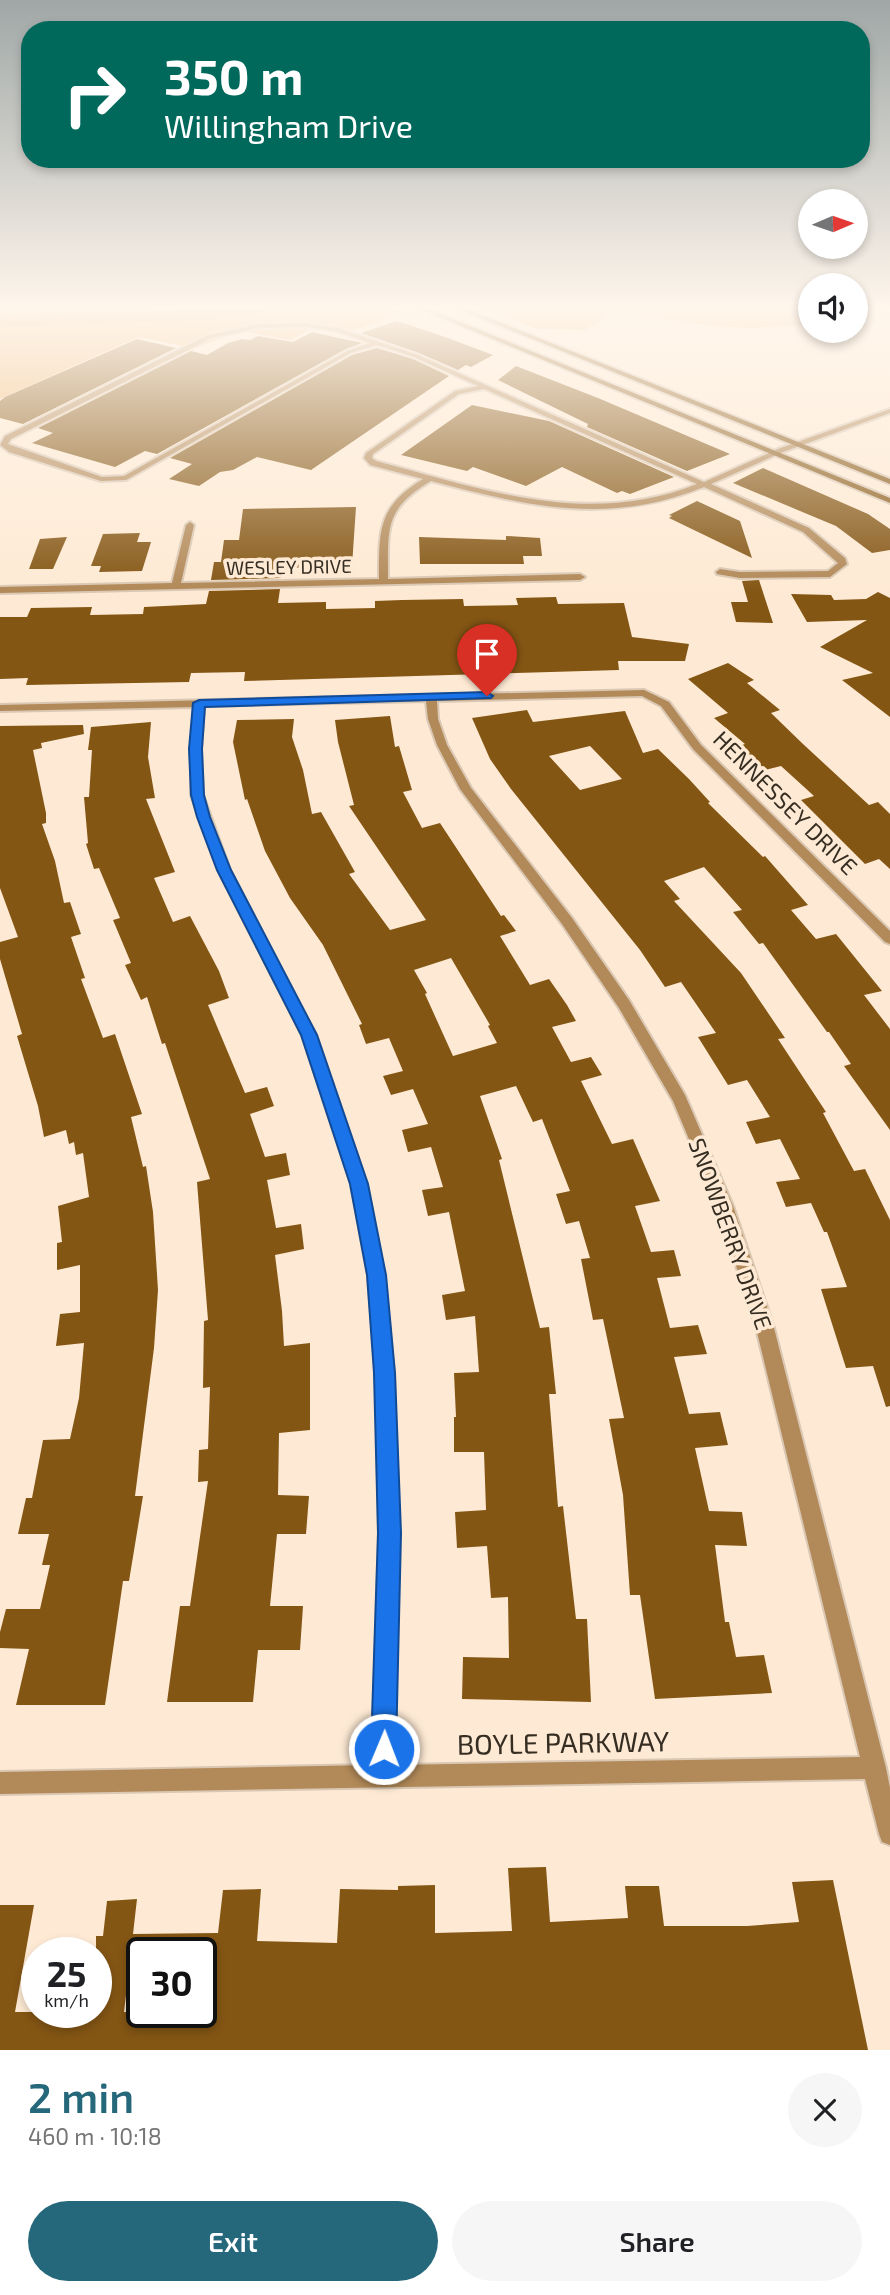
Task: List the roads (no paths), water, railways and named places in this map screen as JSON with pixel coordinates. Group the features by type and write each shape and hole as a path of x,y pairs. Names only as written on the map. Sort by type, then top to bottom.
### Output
{"main road":[{"path":"647,401 890,501"},
{"path":"689,401 890,482"}],"street":[{"path":"80,401 4,445 101,479 118,480 134,475 264,401"},
{"path":"445,401 368,456 373,463 540,502 588,506 649,503 668,498 797,444 890,411"},
{"path":"514,401 806,530 842,560 841,568 830,574 740,575 720,572"},
{"path":"384,582 384,528 387,516 394,504 412,488 431,477"},
{"path":"176,587 190,525"},
{"name":"WESLEY DRIVE","path":"0,590 580,577"},
{"name":"HENNESSEY DRIVE","path":"431,697 635,692 652,696 665,704 697,747 890,939"},
{"path":"0,708 431,697"},
{"name":"SNOWBERRY DRIVE","path":"431,697 433,719 442,745 466,789 567,921 624,1004 680,1099 720,1194 765,1328 890,1834"},
{"path":"199,703 197,795 224,870 309,1035 359,1184 376,1275 385,1373 389,1533 383,1776"},
{"name":"BOYLE PARKWAY","path":"0,1783 875,1768"}]}
